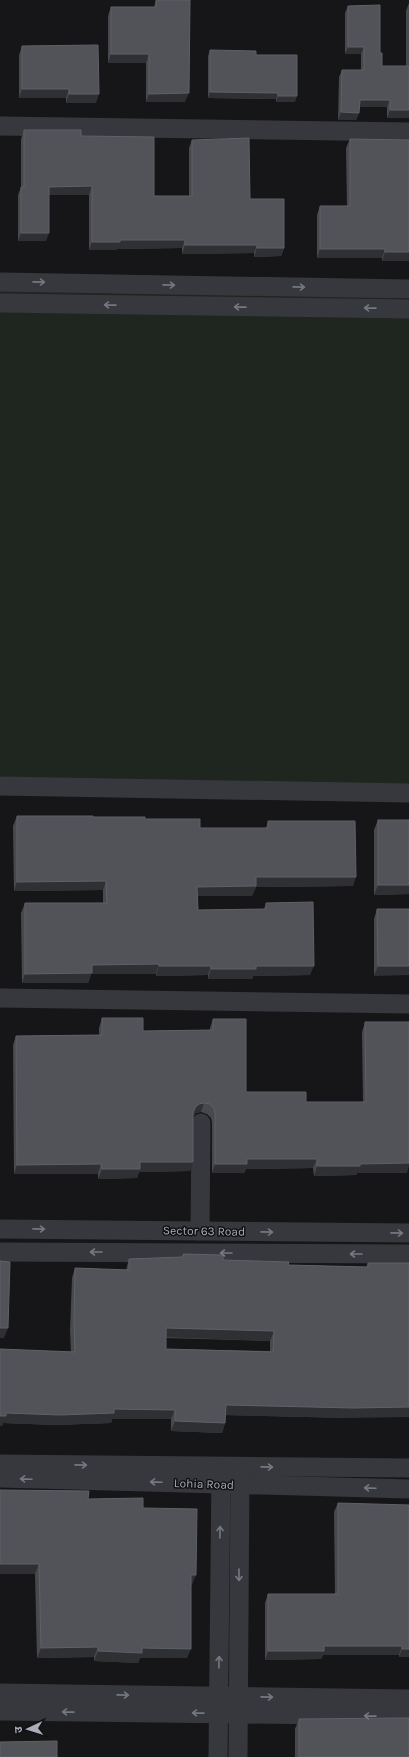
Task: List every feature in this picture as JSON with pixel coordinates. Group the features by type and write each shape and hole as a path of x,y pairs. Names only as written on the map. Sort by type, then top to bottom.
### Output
{"street":[{"path":"0,126 409,132"},
{"path":"0,282 409,289"},
{"path":"0,303 409,309"},
{"path":"0,786 409,794"},
{"path":"0,998 409,1004"},
{"path":"200,1231 201,1123"},
{"name":"Sector 63 Road","path":"0,1229 409,1233"},
{"name":"Sector 63 Road","path":"0,1252 409,1254"},
{"name":"Lohia Road","path":"0,1464 240,1476 409,1489"},
{"name":"Lohia Road","path":"240,1476 409,1468"},
{"path":"218,1757 221,1475"},
{"name":"Lohia Road","path":"0,1478 221,1475"},
{"path":"238,1757 240,1476"},
{"path":"0,1693 219,1705"},
{"path":"0,1711 238,1705 409,1698"},
{"path":"238,1705 409,1716"}],"shaded area":[{"path":"0,282 409,299 409,793 0,786"}],"building":[{"path":"156,0 190,0 189,93 149,94 149,54 111,54 111,7 156,7"},
{"path":"380,5 380,53 382,53 382,66 409,66 409,110 390,110 390,100 360,100 359,113 341,112 342,70 364,70 364,47 348,47 348,6"},
{"path":"98,45 99,94 69,94 69,89 22,89 22,46"},
{"path":"210,50 256,51 256,55 297,55 297,96 278,96 278,93 210,92"},
{"path":"24,130 81,130 81,136 154,137 154,196 192,196 192,140 249,138 250,199 284,199 284,248 257,248 257,245 185,245 185,240 120,240 120,242 92,242 92,186 49,187 49,233 21,233 21,187 24,187"},
{"path":"350,139 409,140 409,252 385,252 385,249 320,249 320,206 350,206"},
{"path":"17,816 93,816 145,817 145,819 200,819 200,828 268,828 268,821 355,821 356,877 256,877 256,886 197,887 198,910 266,909 266,903 313,902 314,966 256,966 256,969 211,969 211,966 159,966 159,964 92,965 92,973 25,974 25,903 107,903 106,881 17,882"},
{"path":"378,820 409,820 409,885 378,885"},
{"path":"377,909 409,909 409,966 378,966"},
{"path":"102,1018 143,1018 143,1031 213,1030 213,1019 246,1019 246,1092 306,1092 306,1102 366,1102 365,1022 409,1022 409,1163 360,1164 360,1166 317,1166 317,1159 247,1159 247,1164 215,1164 215,1113 210,1104 204,1103 199,1104 193,1113 193,1162 140,1162 140,1169 102,1169 101,1164 17,1165 16,1036 102,1035"},
{"path":"183,1254 223,1255 223,1260 289,1262 288,1265 368,1267 368,1263 409,1263 409,1407 353,1408 226,1405 225,1423 175,1421 175,1410 114,1409 114,1413 60,1415 6,1413 6,1416 0,1416 0,1349 75,1352 75,1268 129,1270 129,1259 183,1257","holes":["166,1328 274,1331 273,1352 166,1349"]},
{"path":"0,1261 10,1262 8,1328 0,1328"},
{"path":"0,1490 89,1491 88,1499 143,1498 143,1508 197,1509 196,1575 191,1575 191,1649 142,1648 142,1653 98,1651 98,1647 41,1648 39,1564 0,1564"},
{"path":"338,1503 409,1505 409,1649 402,1649 402,1646 324,1646 324,1651 268,1651 268,1594 338,1594"},
{"path":"409,1718 409,1757 299,1757 299,1719"},
{"path":"57,1741 57,1757 0,1757 0,1742"}]}
